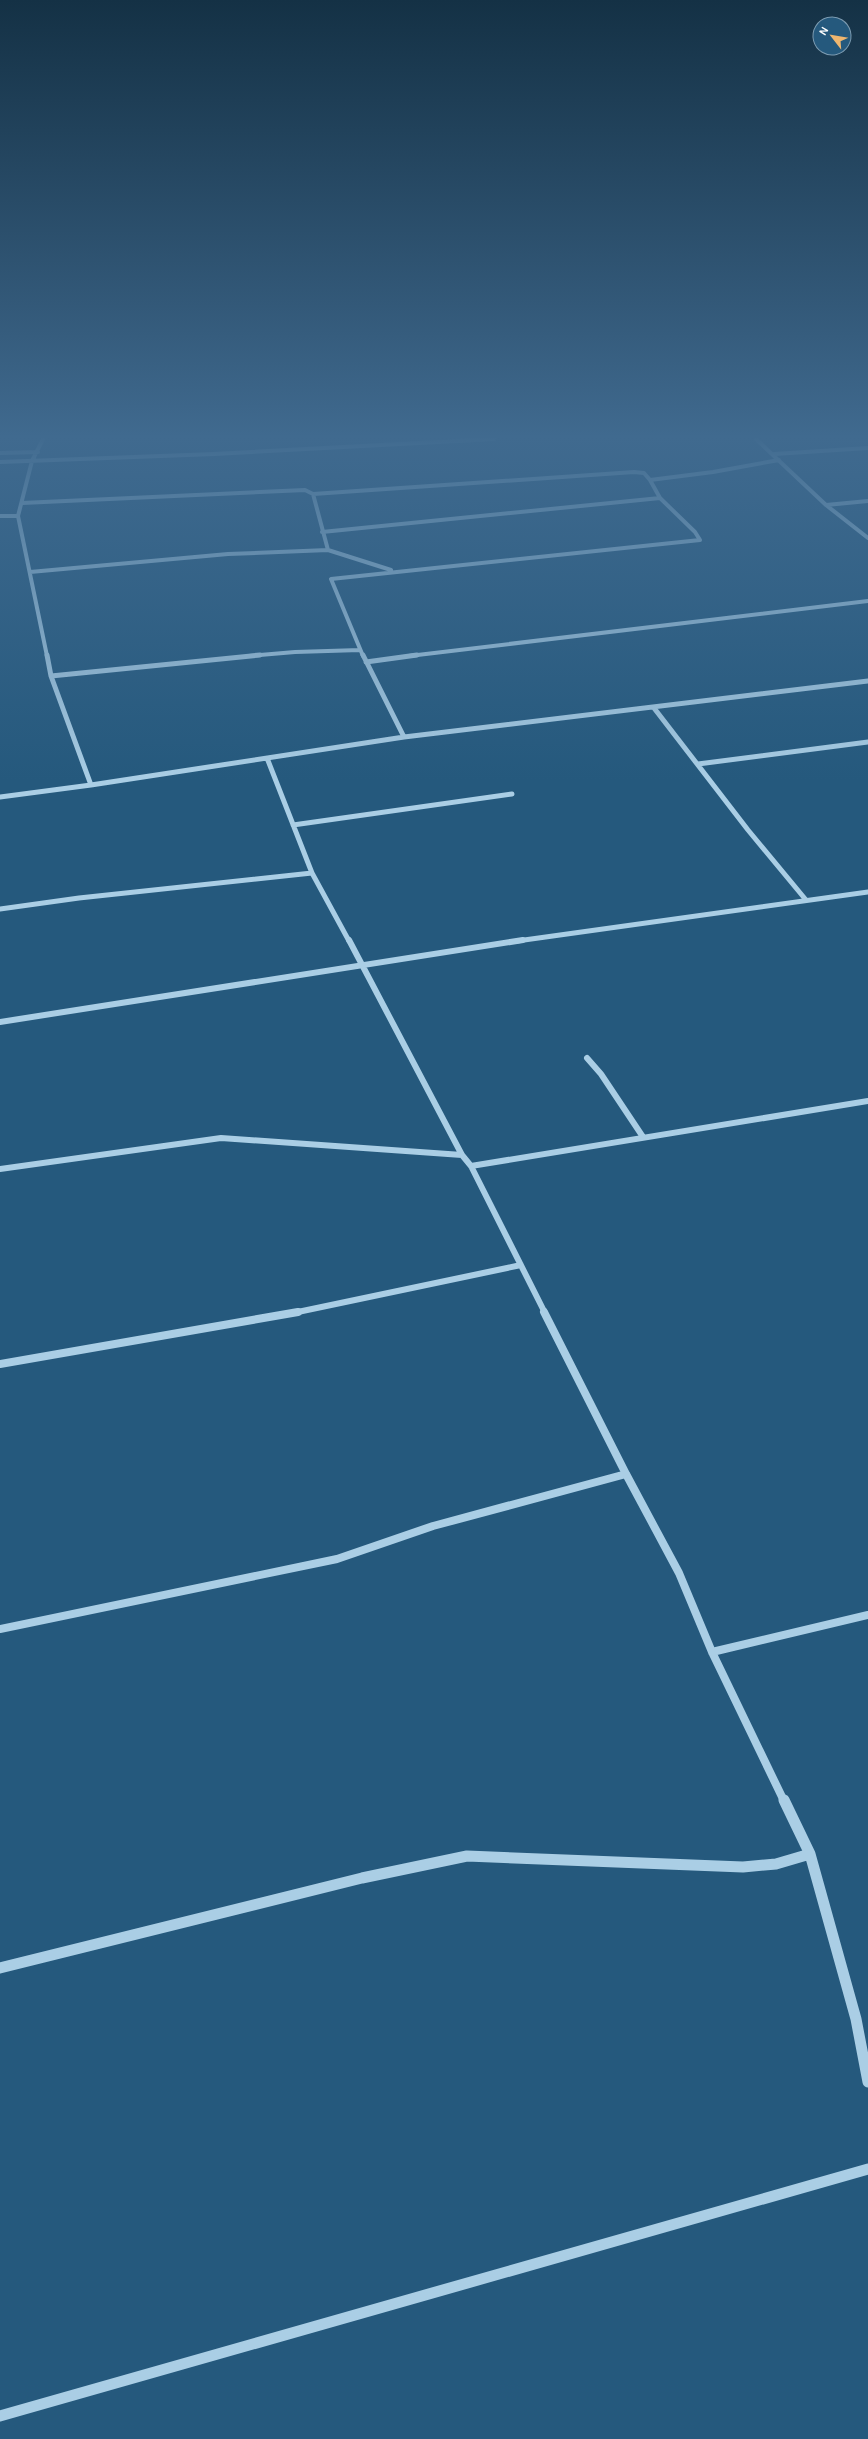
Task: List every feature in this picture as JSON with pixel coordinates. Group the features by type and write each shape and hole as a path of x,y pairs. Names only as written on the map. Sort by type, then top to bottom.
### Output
{"street":[{"path":"26,553 51,676 91,785"},
{"path":"30,572 212,555 263,553"},
{"path":"337,553 395,571"},
{"path":"404,737 360,650 331,579 395,571 474,565 584,553"},
{"path":"366,662 641,626 868,601"},
{"path":"51,676 294,652 360,650"},
{"path":"0,797 91,785 404,737 868,681"},
{"path":"654,708 806,900"},
{"path":"698,764 868,742"},
{"path":"267,758 312,873 363,966 462,1155 472,1166 626,1474 679,1573 712,1652 810,1854 856,2019 868,2082"},
{"path":"293,825 446,805 512,794"},
{"path":"0,910 79,898 312,873"},
{"path":"0,1022 179,995 258,980 363,966 539,936 868,892"},
{"path":"586,1058 601,1074 643,1137"},
{"path":"472,1166 643,1137 726,1126 868,1101"},
{"path":"0,1170 221,1138 252,1138 462,1155"},
{"path":"0,1364 255,1321 522,1264"},
{"path":"0,1629 337,1559 433,1526 626,1474"},
{"path":"712,1652 868,1615"},
{"path":"0,1968 362,1878 467,1856 743,1867 776,1864 810,1854"},
{"path":"0,2416 868,2169"}]}
